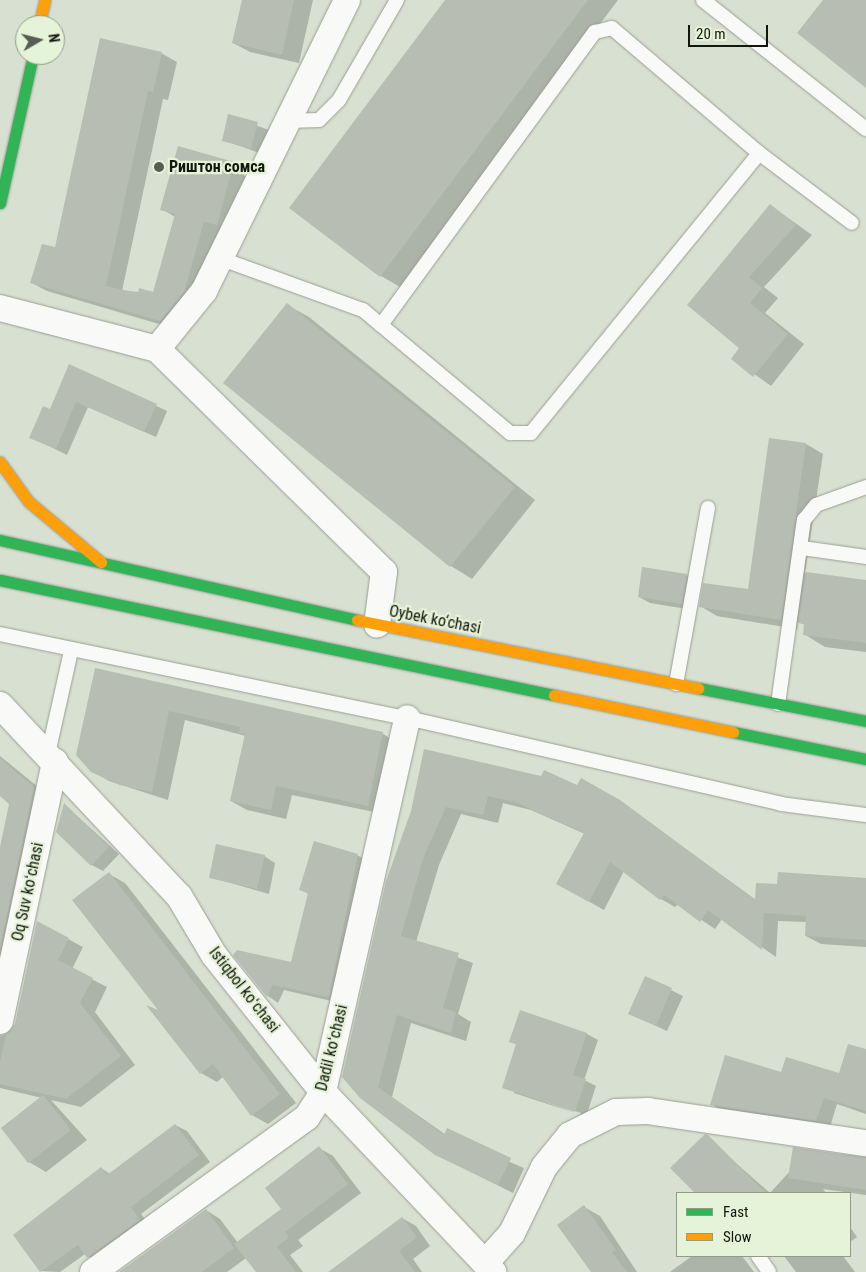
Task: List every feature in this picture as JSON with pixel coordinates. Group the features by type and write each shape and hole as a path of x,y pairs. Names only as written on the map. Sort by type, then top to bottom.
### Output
{"main road":[{"path":"41,15 45,0"},
{"path":"0,204 31,65"},
{"path":"0,462 29,502 101,562"},
{"name":"Oybek ko‘chasi","path":"0,540 377,625 866,721"},
{"path":"0,580 866,759"}],"street":[{"path":"157,349 204,290 346,0"},
{"path":"0,308 157,349 384,572 377,625"},
{"name":"Istiqbol koʻchasi","path":"0,705 52,758 179,896 214,955 323,1092 489,1267"},
{"name":"Dadil koʻchasi","path":"93,1272 307,1117 323,1092 407,718"},
{"name":"Oq Suv koʻchasi","path":"0,1021 52,758"},
{"path":"489,1267 512,1233 544,1167 570,1135 616,1112 648,1111 866,1143"}],"lane":[{"path":"287,122 319,120 340,100 398,0"},
{"path":"703,0 866,129"},
{"path":"381,325 595,32 612,28 758,153 852,223"},
{"path":"219,258 363,310 510,433 531,433 758,153"},
{"path":"778,704 802,548 804,520 816,505 866,487"},
{"path":"676,684 708,508"},
{"path":"802,548 866,557"},
{"path":"0,634 71,651 407,718 781,804 866,815"},
{"path":"52,758 71,651"},
{"path":"759,1257 769,1272"}],"building":[{"path":"242,0 294,0 282,55 232,43"},
{"path":"445,0 588,0 380,277 289,208"},
{"path":"823,0 866,0 866,88 797,33"},
{"path":"100,38 162,52 153,92 148,91 106,286 138,293 139,288 153,292 175,214 160,210 178,146 234,162 217,225 204,222 184,292 160,321 30,283 42,244 55,247"},
{"path":"228,114 258,122 251,149 222,141"},
{"path":"770,204 796,225 749,277 762,288 750,303 788,334 753,377 731,359 739,348 687,305"},
{"path":"287,303 515,487 450,567 223,383"},
{"path":"69,364 157,404 144,432 76,402 56,449 29,438 43,406 50,409"},
{"path":"769,438 806,443 781,620 699,607 703,583 748,589"},
{"path":"642,567 687,574 682,604 638,597"},
{"path":"806,572 866,580 866,643 803,635 804,624 798,623"},
{"path":"95,668 383,732 368,806 276,786 271,810 230,801 245,734 239,733 240,727 169,711 152,792 120,785 91,772 76,755"},
{"path":"424,749 541,776 544,770 577,785 581,778 620,800 755,900 756,883 777,884 778,872 866,878 866,940 805,936 806,916 764,913 762,950 708,910 700,922 664,895 660,900 610,862 589,902 556,884 584,833 515,802 488,796 483,815 446,807 424,856 401,936 459,953 443,1008 456,1012 451,1033 397,1015 378,1087 444,1135 447,1128 511,1158 498,1185 435,1155 360,1098 342,1077 386,881 411,811"},
{"path":"0,758 34,787 0,949 0,847 9,804 0,796"},
{"path":"64,803 109,847 91,866 56,832"},
{"path":"314,841 358,854 329,997 273,985 267,997 233,955 237,950 291,962 308,893 299,890"},
{"path":"216,844 265,855 257,889 209,878"},
{"path":"109,872 280,1094 251,1116 213,1064 200,1074 146,1005 158,1010 72,900"},
{"path":"37,921 69,938 58,960 93,978 80,1003 121,1056 66,1099 0,1084 0,1062 6,1034 15,1024"},
{"path":"645,976 672,988 656,1026 628,1014"},
{"path":"520,1010 587,1033 573,1075 586,1079 575,1112 502,1088 516,1044 509,1042"},
{"path":"848,1044 866,1049 866,1111 824,1098 816,1121 710,1105 725,1055 781,1072 786,1057 839,1073"},
{"path":"43,1095 71,1130 28,1163 1,1128"},
{"path":"175,1124 199,1155 131,1207 140,1220 87,1258 78,1245 40,1272 13,1235 101,1167 107,1175"},
{"path":"705,1134 765,1192 694,1192 670,1168"},
{"path":"319,1146 348,1184 285,1232 289,1237 277,1247 296,1272 256,1272 234,1244 281,1209 265,1188"},
{"path":"793,1147 866,1158 866,1190 788,1178"},
{"path":"584,1205 616,1250 612,1252 627,1272 591,1272 557,1225"},
{"path":"206,1209 234,1248 202,1272 119,1272"},
{"path":"402,1217 417,1237 399,1251 415,1272 328,1272"}],"traffic: fast":[{"path":"0,203 31,65"},
{"path":"0,540 357,620"},
{"path":"0,580 554,695"},
{"path":"698,688 866,721"},
{"path":"733,732 866,759"}],"traffic: slow":[{"path":"41,15 45,0"},
{"path":"0,462 29,502 101,562"},
{"path":"357,620 698,688"},
{"path":"554,695 733,732"}],"place":[{"name":"Риштон сомса","path":"159,167"}]}
